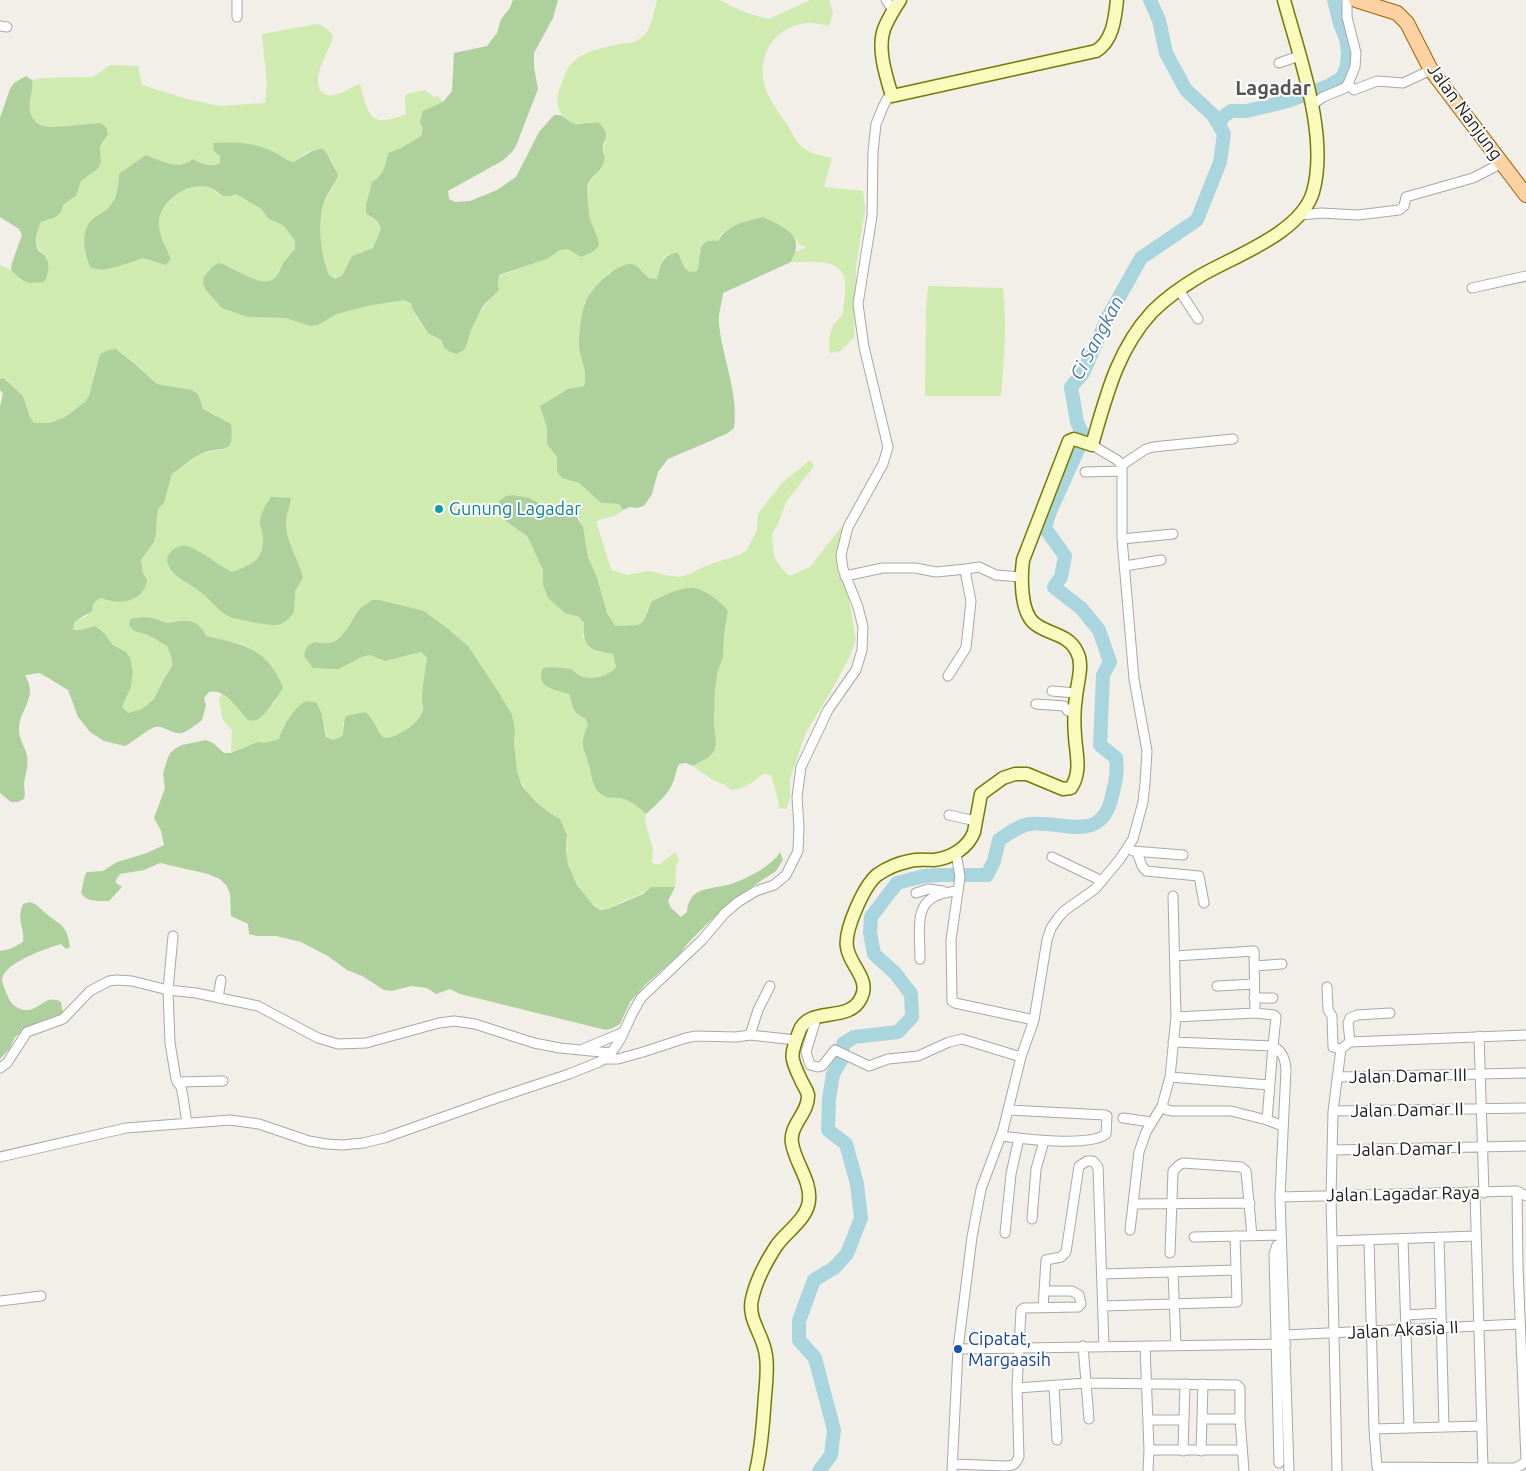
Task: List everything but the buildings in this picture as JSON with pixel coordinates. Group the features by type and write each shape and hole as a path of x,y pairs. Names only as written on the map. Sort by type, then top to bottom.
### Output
{"main road":[{"name":"Jalan Nanjung","path":"1356,0 1393,11 1401,16 1412,30 1431,70 1526,195"}],"street":[{"path":"237,0 237,17"},
{"path":"0,1157 126,1128 230,1120 259,1124 309,1141 342,1145 363,1143 384,1138 506,1094 570,1074 608,1056 624,1032 641,998 702,940 725,913 738,902 756,891 774,885 786,875 798,851 797,797 801,767 828,710 856,670 862,650 863,627 858,607 845,576 841,554 848,527 883,464 888,447 864,347 858,304 872,216 873,152 876,124 883,107 892,96 1096,51 1104,45 1112,30 1117,0"},
{"path":"1086,444 1121,356 1138,329 1153,312 1179,290 1199,277 1270,239 1301,215 1311,197 1316,175 1316,131 1310,97 1284,0"},
{"path":"1310,97 1323,97 1345,88 1355,67 1357,58 1347,17 1347,0"},
{"path":"892,96 887,79 882,46 884,29 893,3"},
{"path":"1279,63 1299,56"},
{"path":"1348,84 1354,90 1377,81 1403,82 1431,70"},
{"path":"1301,215 1328,213 1358,215 1399,210 1404,206 1406,197 1473,178 1502,163"},
{"path":"1472,288 1526,276"},
{"path":"1179,290 1198,319"},
{"path":"1086,472 1122,468 1146,449 1153,447 1233,438"},
{"path":"789,1040 804,1022 817,1016 842,1013 852,1009 863,996 864,984 849,956 846,941 850,924 862,895 876,876 899,864 912,860 936,860 956,853 964,847 972,837 971,820 981,794 1003,778 1014,774 1026,774 1063,789 1071,788 1078,771 1072,711 1073,692 1080,666 1077,650 1064,637 1033,622 1025,607 1017,576 1069,441 1072,439 1086,444 1118,460 1122,468 1122,539 1134,679 1146,751 1145,783 1140,817 1133,839 1102,882 1087,896 1064,911 1051,928 1044,954 1034,1020 1021,1058 1001,1136 981,1189 972,1237 958,1349 952,1468 1012,1466 1016,1463 1019,1457 1017,1388 1022,1308 1078,1307 1081,1304 1079,1295 1072,1291 1045,1291"},
{"path":"1122,539 1173,534"},
{"path":"1124,566 1161,560"},
{"path":"845,576 883,568 916,568 936,572 979,567 996,575 1017,576"},
{"path":"948,676 966,648 970,601 966,569"},
{"path":"1052,691 1073,692"},
{"path":"1036,704 1064,706 1072,711"},
{"path":"949,815 971,820"},
{"path":"1127,849 1137,852 1183,855"},
{"path":"1137,852 1146,871 1199,876 1204,903"},
{"path":"956,853 960,874 952,940 953,1003 1034,1020"},
{"path":"1052,857 1102,882"},
{"path":"916,893 928,889 944,892"},
{"path":"920,959 921,912 925,902 933,895 958,890"},
{"path":"1130,1230 1140,1152 1146,1132 1162,1106 1170,1077 1176,1016 1173,896"},
{"path":"173,936 168,990 170,1043 177,1082 181,1087 187,1123"},
{"path":"1175,956 1253,951 1255,953 1254,1014"},
{"path":"1254,966 1282,964"},
{"path":"0,1068 7,1063 27,1032 63,1019 85,996 100,986 117,980 258,1006 318,1038 338,1044 366,1043 439,1023 454,1021 475,1024 534,1043 582,1050 615,1059 686,1038 750,1036 789,1040"},
{"path":"218,998 221,980"},
{"path":"1217,986 1254,984"},
{"path":"750,1036 758,1010 770,986"},
{"path":"1327,987 1328,1010 1332,1016 1333,1047 1340,1049"},
{"path":"1254,998 1273,998"},
{"path":"1350,1042 1348,1023 1350,1018 1357,1015 1390,1013"},
{"path":"1176,1016 1254,1014 1276,1016 1267,1120"},
{"path":"817,1016 806,1052 810,1065 818,1067 822,1066 834,1050 869,1066 888,1059 918,1056 949,1042 962,1039 1021,1058"},
{"path":"582,1050 624,1032"},
{"path":"1337,1471 1331,1196 1333,1111 1340,1049 1350,1042 1526,1035"},
{"path":"1478,1036 1483,1148 1476,1236 1483,1467"},
{"path":"756,1471 764,1407 767,1357 752,1319 752,1299 775,1247 806,1213 809,1200 807,1186 792,1144 793,1133 805,1108 808,1095 792,1062 789,1040"},
{"path":"1173,1042 1273,1046 1282,1053 1286,1064 1280,1197 1289,1471"},
{"name":"Jalan Damar III","path":"1337,1077 1526,1073"},
{"path":"1170,1077 1270,1085"},
{"path":"177,1082 223,1081"},
{"path":"1162,1106 1170,1110 1230,1111 1283,1126"},
{"name":"Jalan Damar II","path":"1333,1111 1526,1108"},
{"path":"1001,1136 1044,1141 1096,1139 1106,1134 1107,1116 1105,1115 1008,1110"},
{"path":"1124,1118 1151,1122"},
{"path":"1005,1234 1011,1174 1019,1138"},
{"path":"1032,1219 1036,1169 1044,1141"},
{"name":"Jalan Damar I","path":"1332,1150 1526,1146"},
{"path":"1043,1308 1046,1260 1061,1257 1066,1252 1079,1166 1087,1161 1093,1161 1098,1167 1104,1347"},
{"path":"1170,1253 1173,1171 1183,1163 1241,1167 1246,1171 1252,1236"},
{"path":"1517,1191 1526,1196"},
{"path":"1369,1240 1374,1429 1377,1469 1483,1467 1514,1470 1525,1464 1526,1460 1524,1356 1520,1324 1523,1304 1522,1219 1517,1191"},
{"name":"Jalan Lagadar Raya","path":"1280,1197 1517,1191"},
{"path":"1133,1204 1250,1202"},
{"path":"1103,1306 1238,1301 1235,1236"},
{"path":"1194,1237 1252,1236 1281,1239"},
{"path":"1332,1241 1476,1236"},
{"path":"1439,1237 1444,1427"},
{"path":"1279,1463 1274,1254 1281,1239"},
{"path":"1403,1239 1409,1428"},
{"path":"1102,1274 1236,1270"},
{"path":"1173,1272 1176,1346"},
{"path":"0,1301 41,1296"},
{"path":"1406,1315 1441,1313"},
{"name":"Jalan Akasia II","path":"958,1349 1275,1344 1286,1339 1334,1333 1520,1324"},
{"path":"1083,1346 1090,1419"},
{"path":"1145,1346 1149,1450 1148,1471"},
{"path":"1017,1388 1086,1383 1239,1386 1244,1471"},
{"path":"1183,1451 1185,1384"},
{"path":"1201,1451 1203,1384"},
{"path":"1054,1386 1057,1440"},
{"path":"1202,1419 1240,1419"},
{"path":"1148,1420 1184,1420"},
{"path":"1374,1429 1482,1426"},
{"path":"1149,1450 1242,1450"}],"green space":[{"path":"513,0 558,0 553,18 534,53 534,67 538,89 512,152 502,161 448,191 449,199 455,202 470,201 497,190 516,177 539,132 554,115 561,115 576,124 599,123 606,135 603,147 605,161 587,188 590,219 599,245 594,251 581,257 568,249 560,250 547,259 499,275 499,290 483,306 471,330 464,350 457,354 450,352 444,347 441,340 428,333 413,310 411,303 404,300 367,306 337,314 318,325 310,326 286,318 248,317 222,308 203,284 204,277 213,266 219,263 256,280 270,281 277,276 282,265 295,249 295,241 283,225 269,219 260,208 236,194 223,196 208,187 199,186 182,191 168,202 163,210 159,226 162,239 171,259 166,265 143,258 103,270 91,268 85,251 85,232 92,220 106,210 115,199 119,174 146,155 176,165 188,163 193,159 206,165 213,165 220,163 220,156 214,151 213,143 237,143 264,148 293,162 318,149 323,149 328,155 338,175 324,202 320,229 321,239 329,275 335,279 342,276 352,256 373,248 381,228 378,222 366,213 366,206 372,182 382,173 388,153 401,148 421,136 423,129 420,122 423,111 443,102 452,91 454,53 487,46 497,33 501,19 510,8"},
{"path":"657,0 720,0 730,6 769,19 810,0 829,0 833,13 829,26 807,23 784,31 769,46 765,56 763,78 770,99 798,143 811,152 832,158 824,187 863,191 865,210 856,267 854,337 841,351 830,353 830,334 833,326 841,317 844,308 845,282 843,273 837,267 822,262 791,262 795,252 807,247 800,245 795,238 779,225 765,217 748,220 727,230 718,241 699,250 700,264 697,271 689,272 670,253 664,257 657,279 649,278 639,268 609,273 584,303 579,342 586,379 584,386 568,389 540,406 547,428 547,444 557,457 557,472 562,478 579,483 601,503 619,504 623,510 617,515 596,521 612,570 626,575 649,571 679,577 746,551 757,530 758,515 762,508 782,483 810,460 814,466 786,502 772,534 774,557 789,576 810,567 842,526 837,558 849,599 856,640 849,658 830,693 806,732 790,779 790,798 786,809 779,808 771,775 763,774 748,785 731,790 693,766 709,757 716,744 714,721 715,690 717,674 723,657 724,634 728,612 688,588 658,598 648,608 643,622 637,625 615,626 606,608 597,576 587,552 581,521 573,511 539,504 515,495 499,501 507,522 527,536 543,570 543,584 565,613 579,617 584,623 583,637 598,652 613,654 616,667 600,677 588,678 576,673 572,669 557,669 541,675 548,687 569,694 575,712 585,718 588,725 582,746 588,761 593,785 603,796 619,797 636,804 646,814 645,822 653,849 652,863 659,865 675,852 679,859 675,887 651,887 610,908 603,909 593,904 570,871 567,862 567,834 561,822 534,799 521,782 516,763 515,729 468,646 424,611 360,608 344,634 339,638 332,642 317,642 339,669 370,655 385,661 421,652 427,658 422,690 423,708 421,714 402,733 384,738 379,734 371,716 343,723 345,730 341,736 333,740 327,737 322,715 284,725 279,739 258,743 231,753 232,730 223,720 219,699 222,694 261,717 276,701 250,648 242,644 206,636 203,630 195,623 178,621 167,623 160,619 138,617 129,626 134,631 148,635 167,646 172,658 172,666 154,699 142,709 127,713 122,707 131,687 133,672 130,658 126,652 113,645 104,633 95,627 73,630 74,622 87,616 93,604 100,598 107,601 143,573 141,560 154,542 157,515 159,508 164,503 172,474 201,454 223,449 217,416 203,409 198,395 192,390 157,384 136,364 116,349 100,354 89,396 85,402 65,417 50,423 34,423 23,396 5,378 0,379 0,265 11,270 21,281 44,255 37,244 41,222 56,217 61,212 64,204 76,196 81,181 99,168 101,161 100,147 105,141 100,123 51,127 40,125 36,122 30,111 32,80 42,78 93,77 110,65 138,66 142,85 187,99 220,106 265,103 267,85 262,34 317,24 327,29 333,38 319,74 319,88 324,94 330,96 338,94 360,84 369,112 372,117 378,120 406,114 405,96 407,94 425,90 434,97 438,96 443,102 420,122 423,129 421,136 401,148 388,153 383,173 378,178 371,218 378,222 381,228 373,248 352,256 342,276 335,279 329,275 322,249 320,230 324,203 334,186 336,169 332,160 323,149 309,151 293,162 286,161 275,152 214,143 214,151 220,155 220,163 203,164 193,159 188,163 176,165 146,155 119,182 113,203 90,222 91,268 103,270 143,258 166,264 171,259 160,232 159,222 161,214 170,200 184,190 200,186 208,187 221,196 236,194 260,208 269,219 283,225 295,241 295,249 282,265 276,278 271,281 258,281 226,265 248,317 286,318 310,326 318,325 337,314 404,299 411,303 419,321 429,334 440,341 444,347 464,350 479,314 499,290 499,276 547,259 560,250 598,238 589,218 587,188 604,163 603,149 606,142 590,122 580,125 575,124 563,116 558,105 558,92 571,64 583,55 598,49 634,42 643,37 651,23"},
{"path":"26,76 32,80 30,111 32,117 40,125 51,127 100,123 106,127 108,134 100,147 101,161 99,168 81,181 76,196 64,204 61,212 56,217 41,222 37,232 36,243 38,250 48,262 48,268 44,282 38,283 25,282 11,270 22,235 19,229 0,217 0,118 10,89 14,83"},
{"path":"764,217 790,232 796,241 796,248 791,262 723,293 719,323 734,402 734,428 728,433 668,459 658,472 652,494 644,506 630,507 623,510 619,504 601,503 579,483 562,478 557,472 557,457 547,444 547,428 540,406 568,389 584,386 585,375 579,347 580,332 585,303 592,291 611,272 625,265 634,265 649,278 657,279 665,258 678,253 684,267 689,272 697,271 700,250 705,243 718,241 722,235 738,224"},
{"path":"928,286 1003,288 1005,329 1001,396 925,396"},
{"path":"116,349 157,384 192,390 198,394 203,409 231,424 231,442 225,448 208,451 198,456 172,474 164,503 159,508 157,515 154,542 141,560 143,573 147,580 141,594 135,598 122,601 100,598 93,604 92,611 74,622 73,630 95,626 104,633 113,645 126,652 130,658 133,672 131,687 122,707 128,713 142,709 154,699 172,666 172,659 167,646 148,635 134,631 129,626 130,619 135,618 154,618 167,623 190,621 195,623 203,630 206,636 242,645 261,656 277,674 283,687 267,711 256,720 248,720 226,696 220,693 209,692 204,698 206,705 202,720 190,729 182,733 175,733 162,727 155,727 125,746 104,741 90,732 78,717 68,690 40,673 25,675 30,686 30,695 21,717 19,731 27,760 24,784 25,795 24,799 18,802 11,802 0,793 0,407 3,393 0,390 0,379 4,378 23,396 34,423 50,423 65,417 85,402 89,396 100,354"},
{"path":"514,495 529,498 542,505 566,508 573,511 583,527 588,557 597,577 607,613 615,626 637,625 643,622 652,601 672,592 688,588 708,593 728,611 723,657 717,674 715,690 714,721 716,744 714,751 709,757 693,766 686,763 679,764 669,790 646,814 631,802 620,798 606,797 597,790 583,747 588,725 585,718 575,712 569,694 548,687 542,680 543,668 572,669 582,676 594,678 612,671 616,667 613,654 593,649 586,643 584,623 579,617 565,613 548,598 543,584 543,570 527,536 507,522 502,516 499,501 506,496"},
{"path":"271,497 291,498 286,519 286,529 303,578 295,591 294,612 282,623 276,625 228,616 203,594 173,573 167,560 172,550 186,546 191,547 232,572 255,561 259,557 263,545 260,518"},
{"path":"372,600 424,611 468,646 512,715 515,730 514,744 517,771 522,786 535,801 560,819 567,835 566,851 568,865 577,885 594,906 601,910 608,909 643,894 651,887 675,887 668,901 671,908 681,917 687,912 692,897 697,893 744,879 765,867 780,852 783,860 776,871 741,894 711,920 679,955 646,984 630,1002 620,1024 606,1030 460,994 450,989 436,994 427,988 411,986 391,991 384,990 301,942 276,936 249,934 248,924 231,916 230,894 227,886 220,879 208,874 160,863 144,870 120,874 116,883 122,887 109,901 90,900 81,893 87,872 103,871 117,862 147,853 164,845 161,831 154,818 165,788 163,774 167,760 170,753 176,748 206,740 213,743 224,753 231,753 258,742 265,743 279,739 293,713 308,701 317,703 322,715 326,737 333,740 342,736 346,716 365,712 371,717 384,738 402,733 418,719 423,708 422,690 427,658 421,652 385,661 370,655 339,669 313,668 304,656 306,649 313,643 328,643 338,639 345,632 360,609"},
{"path":"30,902 38,906 64,928 68,935 70,947 66,949 61,944 27,957 10,967 2,979 3,984 12,1003 23,1010 29,1010 49,1000 54,1000 61,1002 63,1013 29,1026 15,1037 10,1048 0,1059 0,951 10,949 23,942 20,915 23,904"}],"waterway":[{"name":"Ci Sangkan","path":"819,1471 831,1455 834,1430 815,1358 799,1340 799,1321 814,1280 834,1268 847,1254 861,1218 857,1184 846,1144 828,1130 829,1099 833,1074 842,1059 843,1044 854,1037 898,1032 912,1017 911,994 895,973 874,954 870,933 871,917 897,883 924,876 987,875 994,861 999,840 1022,826 1042,824 1078,827 1089,826 1098,822 1105,814 1114,789 1116,758 1100,745 1103,675 1110,662 1099,630 1081,608 1054,587 1061,577 1065,556 1045,528 1049,514 1080,445 1082,433 1077,422 1071,387 1083,373 1108,317 1141,258 1197,220 1220,162 1224,134 1213,115 1186,90 1166,53 1159,20 1150,0"},
{"path":"1219,125 1223,117 1231,111 1247,111 1288,101 1328,86 1342,78 1347,66 1348,53 1346,38 1340,24 1334,0"}],"place":[{"name":"Gunung Lagadar","path":"439,509"},
{"name":"Cipatat, Margaasih","path":"958,1349"}],"district":[{"name":"Lagadar","path":"1273,88"}]}
